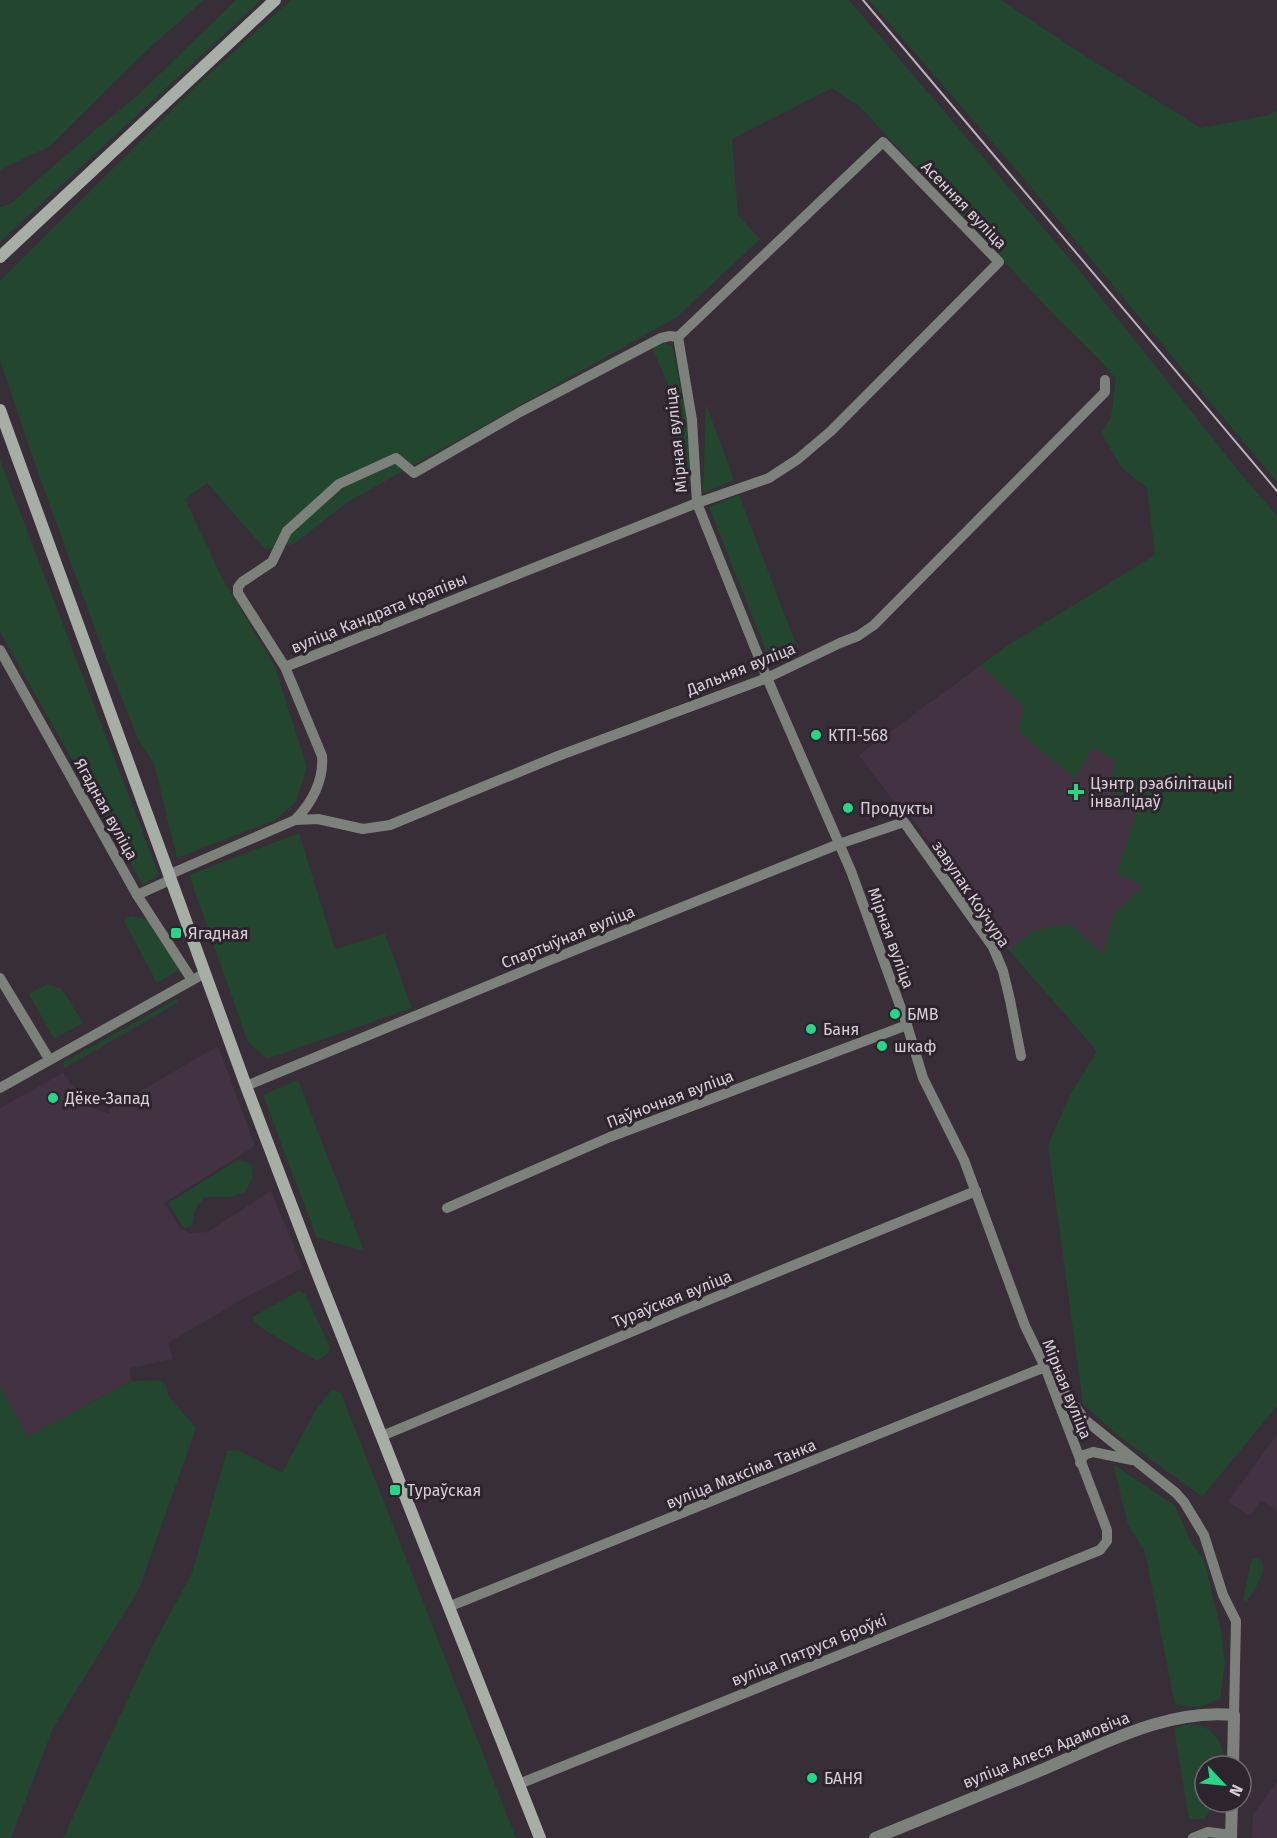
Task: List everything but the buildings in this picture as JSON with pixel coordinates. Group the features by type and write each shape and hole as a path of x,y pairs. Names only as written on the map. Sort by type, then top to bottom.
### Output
{"main road":[{"path":"0,257 275,0"},
{"path":"0,410 246,1086 540,1838"}],"street":[{"name":"Асенняя вуліца","path":"678,337 883,142 999,262 831,430 798,459 769,478 698,503"},
{"name":"Мірная вуліца","path":"678,337 692,420 698,503 767,678 838,844 852,870 907,1025 923,1078 958,1145 1025,1326 1045,1367 1107,1530 1107,1541"},
{"name":"вуліца Кандрата Крапівы","path":"678,337 661,338 520,412 414,473 396,458 339,484 287,531 272,562 242,582 238,587 238,593 285,667 698,503"},
{"name":"Дальняя вуліца","path":"296,820 318,819 363,829 390,825 558,756 767,678 858,636 874,625 1105,392 1105,380"},
{"name":"Ягадная вуліца","path":"0,650 137,895 192,980"},
{"path":"137,895 296,820 307,808 323,768 322,756 285,667"},
{"name":"Спартыўная вуліца","path":"246,1086 838,844 904,822"},
{"name":"завулак Коўчура","path":"904,822 993,947 1003,971 1021,1056"},
{"path":"0,1088 205,973"},
{"path":"0,978 49,1059"},
{"name":"Паўночная вуліца","path":"447,1208 610,1137 907,1025"},
{"name":"Тураўская вуліца","path":"382,1436 668,1316 976,1191"},
{"path":"1045,1367 1085,1420 1176,1492 1197,1523 1208,1547 1223,1595 1236,1621 1233,1754"},
{"name":"вуліца Максіма Танка","path":"448,1607 1045,1367"},
{"path":"1080,1462 1084,1455 1093,1452 1138,1461"},
{"name":"вуліца Пятруся Броўкі","path":"519,1784 1100,1550 1107,1541"},
{"name":"вуліца Алеся Адамовіча","path":"875,1838 1135,1731 1185,1716 1234,1715"},
{"path":"1193,1838 1208,1832 1231,1836 1232,1814"}],"shaded area":[{"name":"Цэнтр рэабілітацыі інвалідаў","path":"1277,631 1097,1051 1009,950 907,812 901,811 859,755 1007,646"},
{"path":"218,1046 255,1146 164,1203 180,1228 189,1233 208,1232 271,1191 303,1268 246,1297 168,1343 173,1359 130,1368 131,1381 28,1437 0,1386 0,1108 63,1073 89,1107 110,1114 108,1110"},
{"path":"1277,1434 1277,1510 1261,1500 1250,1516 1228,1502"},
{"path":"1277,1782 1277,1838 1252,1838 1253,1815"}],"green space":[{"path":"0,0 204,0 146,51 50,146 0,170"},
{"path":"236,0 261,0 0,242 0,207 10,204 137,96"},
{"path":"291,0 849,0 1075,265 1277,516 1277,1406 1202,1497 1115,1433 1083,1404 1048,1145 1070,1095 1097,1051 1009,950 1033,931 1070,924 1103,954 1114,914 1143,886 1117,873 1137,810 1107,788 1117,762 1093,747 1075,779 1018,731 1024,707 981,665 1007,646 1155,555 1147,488 1122,468 1101,433 1111,417 1116,379 860,107 832,88 732,139 738,215 760,239 677,317 348,502 294,544 265,549 207,483 185,499 222,578 275,667 307,767 296,802 275,820 177,858 154,764 138,739 101,645 42,484 0,360 0,281 199,83"},
{"path":"869,0 1001,0 1085,56 1201,128 1269,115 1277,110 1277,482 1019,173"},
{"path":"662,342 672,346 689,427 692,484 678,462 679,411 652,347"},
{"path":"706,404 734,480 703,494"},
{"path":"0,460 159,875 143,885 0,632"},
{"path":"739,495 797,647 770,661 709,507"},
{"path":"299,833 335,949 385,934 412,1008 267,1059 248,1042 189,875"},
{"path":"130,916 149,920 181,969 157,983 124,921"},
{"path":"47,984 62,989 83,1023 54,1039 29,994"},
{"path":"176,999 179,1002 65,1068 62,1063"},
{"path":"298,1080 364,1251 317,1238 263,1095"},
{"path":"238,1160 252,1166 252,1179 245,1192 230,1197 204,1197 195,1210 192,1226 184,1228 168,1203"},
{"path":"299,1291 305,1294 330,1347 329,1353 317,1361 258,1326 252,1317"},
{"path":"160,1380 165,1384 169,1397 196,1428 139,1589 53,1728 11,1838 0,1838 0,1386 28,1437 131,1381"},
{"path":"332,1389 341,1393 516,1838 63,1838 153,1645 192,1573 227,1451 238,1450 282,1473 315,1411"},
{"path":"1113,1464 1175,1506 1191,1542 1204,1560 1221,1630 1225,1663 1220,1699 1200,1707 1175,1705 1145,1552 1128,1525"},
{"path":"1252,1558 1259,1559 1263,1563 1263,1569 1258,1583 1246,1602 1243,1599"},
{"path":"1189,1724 1202,1726 1217,1738 1224,1754 1193,1754 1193,1814 1208,1814 1204,1819 1189,1819 1174,1729"}],"railway":[{"path":"863,0 1277,491"}],"place":[{"name":"КТП-568","path":"816,735"},
{"name":"Цэнтр рэабілітацыі інвалідаў","path":"1076,792"},
{"name":"Продукты","path":"848,808"},
{"name":"Ягадная","path":"176,933"},
{"name":"БМВ","path":"895,1014"},
{"name":"Баня","path":"811,1029"},
{"name":"шкаф","path":"882,1046"},
{"name":"Дёке-Запад","path":"53,1098"},
{"name":"Тураўская","path":"395,1490"},
{"name":"БАНЯ","path":"812,1778"}]}
